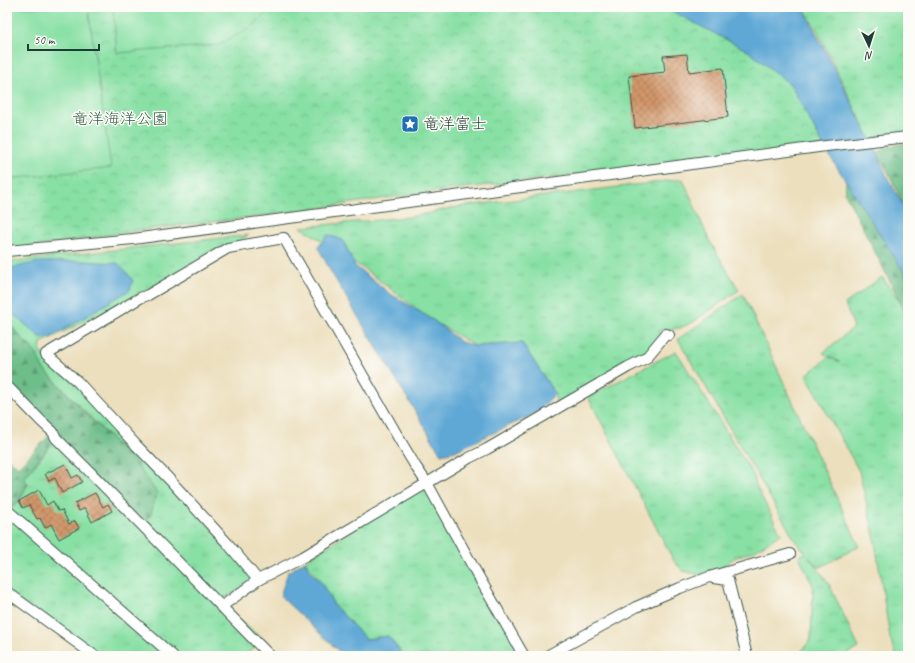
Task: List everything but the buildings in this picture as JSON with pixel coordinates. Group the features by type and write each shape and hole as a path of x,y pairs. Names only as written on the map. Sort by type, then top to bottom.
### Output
{"street":[{"path":"7,251 133,239 389,204 908,137"},
{"path":"258,580 229,545 169,479 78,382 46,354 228,248 284,238 401,442 427,483 524,656"},
{"path":"221,607 258,580 303,557 427,483 646,358 666,334 669,335"},
{"path":"7,386 53,432 56,438 81,464 270,656"},
{"path":"7,510 173,656"},
{"path":"547,656 636,607 680,588 709,577 790,554"},
{"path":"709,577 728,580 747,656"},
{"path":"7,592 95,656"}],"green space":[{"name":"竜洋海洋公園","path":"7,7 666,7 763,59 791,85 824,147 428,192 271,215 140,230 7,251"},
{"path":"7,7 88,7 111,168 7,179"},
{"path":"113,7 272,7 253,26 219,45 117,53"},
{"path":"803,7 908,7 908,135 871,141 818,32"},
{"path":"908,143 908,212 877,153 890,146"},
{"path":"683,179 709,240 739,290 693,322 680,328 658,331 663,338 650,354 556,409 555,394 522,343 475,346 427,317 367,271 301,227 410,217 457,207"},
{"path":"846,181 904,272 908,284 908,321 900,301 845,193"},
{"path":"249,235 200,264 41,343 40,352 99,405 258,580 217,602 221,607 285,656 271,656 258,645 245,656 95,656 7,592 7,512 19,501 28,484 24,479 56,438 133,461 42,367 33,350 7,322 7,262"},
{"path":"882,277 902,304 908,321 908,656 896,656 890,638 874,535 859,471 806,375 829,357 840,362 823,353 854,327 845,304"},
{"path":"743,294 859,546 819,568 809,557 829,584 859,648 843,656 798,656 811,639 813,586 799,556 806,553 796,542 678,339"},
{"path":"7,322 36,353 42,367 85,413 136,463 157,493 151,514 143,526 56,438 24,478 28,484 18,502 7,510 7,458 18,467 53,432 7,386"},
{"path":"676,351 754,476 756,486 781,534 755,550 734,558 709,577 683,571 674,561 588,397"},
{"path":"427,483 524,656 404,656 388,636 366,639 334,605 321,582 305,561"}],"water":[{"path":"664,7 803,7 877,153 887,177 908,213 908,284 904,272 824,147 791,85 748,51"},
{"path":"328,235 343,240 355,266 389,293 433,320 461,342 475,346 522,343 555,394 536,413 455,451 441,454 331,272 318,247"},
{"path":"84,261 118,263 133,280 130,290 48,339 40,337 7,309 7,269 38,262"},
{"path":"305,561 311,572 321,582 334,605 366,639 388,636 404,656 344,656 280,596 288,572"}],"place":[{"name":"竜洋富士","path":"410,124"}]}
